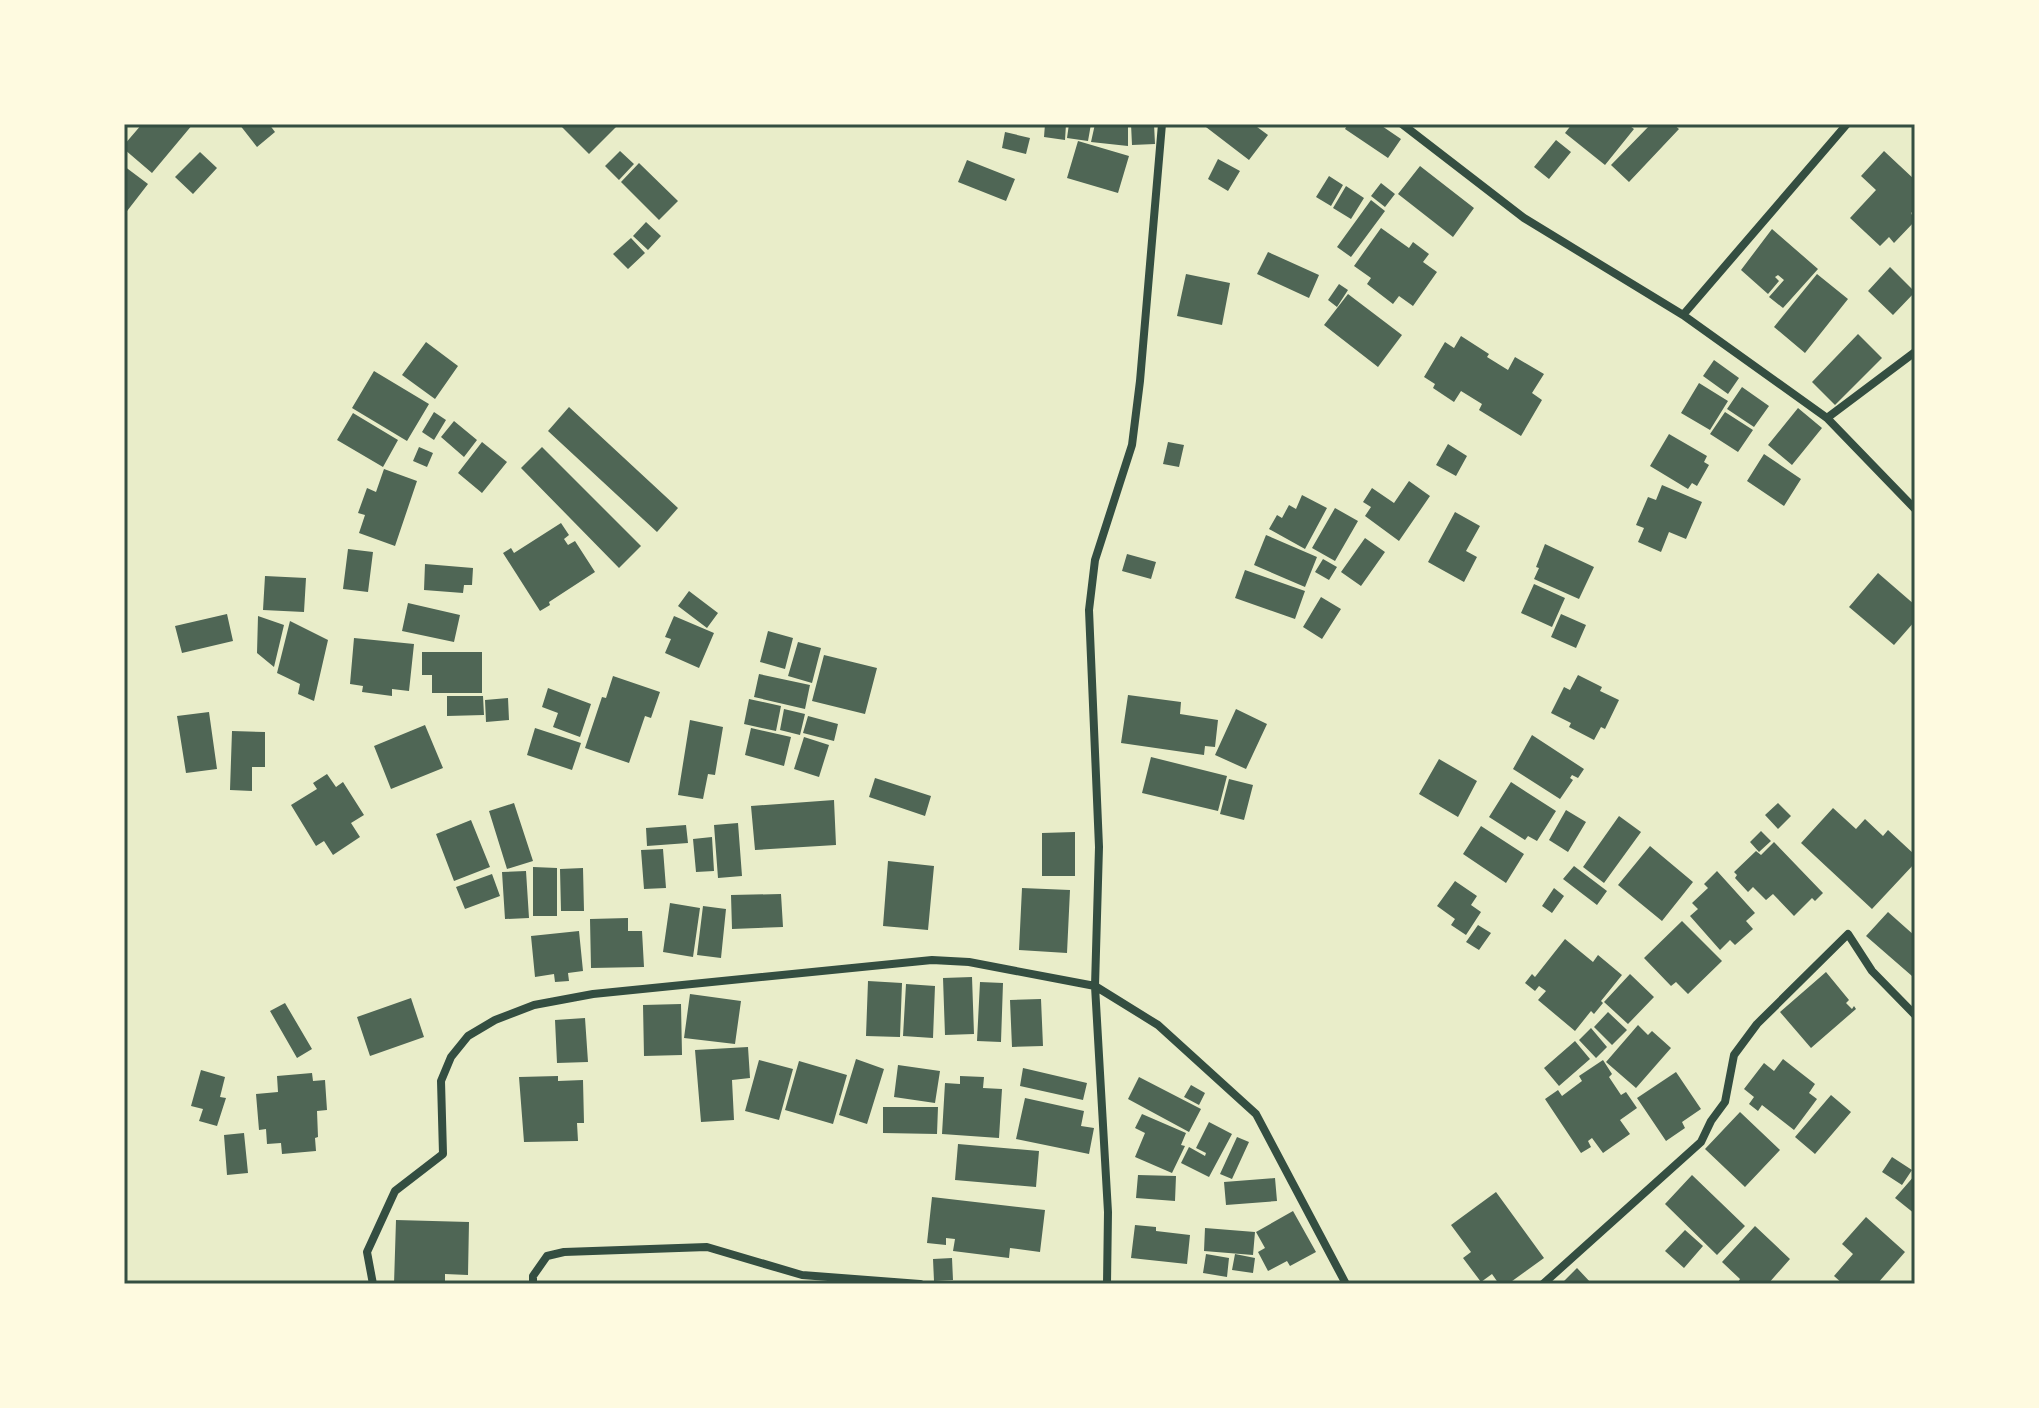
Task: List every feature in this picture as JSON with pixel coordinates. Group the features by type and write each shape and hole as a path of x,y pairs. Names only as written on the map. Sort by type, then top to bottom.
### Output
{"street":[{"path":"1107,1284 1108,1212 1095,986 1099,847 1089,610 1095,560 1132,445 1162,124"},
{"path":"1402,124 1524,218 1683,315 1827,418 1915,509"},
{"path":"1683,315 1847,124"},
{"path":"1827,418 1915,352"},
{"path":"1543,1284 1701,1142 1725,1102 1734,1055 1757,1024 1848,934 1872,971 1915,1015"},
{"path":"373,1284 367,1252 395,1191 443,1154 441,1081 451,1057 468,1036 495,1020 534,1005 593,994 932,960 969,962 1095,986 1158,1025 1256,1114 1346,1284"},
{"path":"533,1284 533,1276 547,1256 564,1252 707,1247 802,1275 920,1284"}],"building":[{"path":"142,124 193,124 152,173 124,149"},
{"path":"239,124 269,124 275,132 257,147"},
{"path":"559,124 619,124 589,154"},
{"path":"1045,124 1066,124 1065,140 1044,137"},
{"path":"1069,124 1091,124 1088,141 1067,138"},
{"path":"1095,124 1128,124 1128,146 1091,142"},
{"path":"1131,124 1154,124 1155,144 1132,145"},
{"path":"1202,124 1253,124 1268,135 1249,160"},
{"path":"1348,124 1379,124 1401,139 1388,158 1345,129"},
{"path":"1572,124 1627,124 1634,129 1605,165 1565,133"},
{"path":"1651,124 1673,124 1679,129 1629,182 1611,165"},
{"path":"1005,132 1030,138 1026,154 1002,148"},
{"path":"1556,140 1571,152 1549,179 1534,167"},
{"path":"1078,141 1129,156 1118,193 1067,178"},
{"path":"620,151 634,164 619,180 605,166"},
{"path":"1884,151 1915,180 1915,209 1911,213 1915,221 1894,243 1889,237 1880,246 1850,218 1876,190 1861,176"},
{"path":"200,152 217,168 193,194 175,177"},
{"path":"1218,159 1240,171 1228,191 1208,179"},
{"path":"967,160 1015,179 1006,201 958,182"},
{"path":"639,163 678,201 659,220 621,182"},
{"path":"124,166 148,184 124,215"},
{"path":"1420,166 1474,208 1453,237 1398,194"},
{"path":"1329,176 1343,185 1331,206 1316,197"},
{"path":"1381,183 1395,194 1385,207 1371,196"},
{"path":"1346,186 1364,198 1351,219 1333,208"},
{"path":"1371,200 1385,211 1351,257 1337,247"},
{"path":"646,222 661,236 648,250 633,236"},
{"path":"1381,228 1409,248 1413,242 1429,254 1423,262 1437,272 1413,306 1399,296 1393,304 1367,284 1371,278 1354,266"},
{"path":"1772,229 1818,269 1783,308 1769,297 1784,280 1778,275 1775,277 1779,281 1768,294 1741,270"},
{"path":"631,238 645,253 628,269 613,254"},
{"path":"1268,252 1319,275 1309,298 1257,274"},
{"path":"1890,267 1915,292 1893,315 1868,291"},
{"path":"1186,274 1230,283 1222,325 1177,316"},
{"path":"1817,274 1848,299 1805,353 1774,327"},
{"path":"1339,284 1348,290 1337,307 1328,300"},
{"path":"1348,294 1402,335 1378,367 1324,325"},
{"path":"1858,334 1882,358 1835,405 1812,382"},
{"path":"1461,336 1508,370 1515,357 1544,374 1532,393 1542,400 1521,436 1479,410 1482,404 1461,391 1454,402 1433,388 1435,384 1424,377 1445,342 1454,348"},
{"path":"426,342 458,366 435,399 402,375"},
{"path":"1714,360 1739,378 1728,394 1703,376"},
{"path":"374,371 429,404 407,441 352,408"},
{"path":"1699,383 1728,401 1710,430 1681,413"},
{"path":"1742,387 1769,406 1754,427 1727,409"},
{"path":"569,407 678,508 657,532 548,431"},
{"path":"1798,408 1822,428 1792,465 1768,445"},
{"path":"434,412 446,420 434,440 422,432"},
{"path":"1725,412 1753,430 1738,452 1710,434"},
{"path":"353,413 398,440 383,467 337,440"},
{"path":"454,421 477,440 464,457 441,437"},
{"path":"1669,434 1707,456 1704,462 1709,465 1697,486 1692,483 1688,489 1650,466"},
{"path":"482,442 507,462 482,493 458,473"},
{"path":"1168,442 1184,445 1179,467 1163,464"},
{"path":"1448,444 1467,456 1456,476 1436,465"},
{"path":"419,447 433,453 427,467 413,461"},
{"path":"542,447 641,546 619,568 521,468"},
{"path":"1764,454 1801,479 1784,506 1747,481"},
{"path":"384,469 417,481 395,546 359,533 365,515 358,513 367,488 376,492"},
{"path":"1409,481 1430,496 1399,541 1365,516 1371,507 1363,502 1372,488 1394,503"},
{"path":"1662,485 1702,502 1686,539 1669,532 1661,552 1638,542 1644,528 1636,525 1648,497 1656,500"},
{"path":"1302,495 1327,508 1305,549 1269,529 1277,515 1282,518 1289,505 1296,509"},
{"path":"1335,508 1358,521 1335,561 1312,548"},
{"path":"1455,512 1480,526 1466,551 1477,557 1464,582 1428,562"},
{"path":"561,523 569,535 564,539 568,545 575,541 595,572 540,611 503,553 511,548 514,553"},
{"path":"1266,535 1317,557 1305,587 1254,565"},
{"path":"1365,538 1385,552 1361,586 1341,572"},
{"path":"1545,544 1594,567 1579,599 1534,579"},
{"path":"348,549 373,552 368,592 343,589"},
{"path":"1127,554 1156,562 1151,579 1122,571"},
{"path":"1323,559 1337,567 1329,580 1315,572"},
{"path":"425,564 473,568 472,585 464,585 463,593 424,590"},
{"path":"1245,570 1305,591 1295,619 1235,598"},
{"path":"1878,573 1915,605 1915,621 1894,645 1849,607"},
{"path":"265,576 306,578 304,612 263,610"},
{"path":"1534,584 1565,598 1552,627 1521,613"},
{"path":"689,591 718,613 707,628 678,606"},
{"path":"1321,597 1341,609 1322,639 1303,627"},
{"path":"408,603 460,615 454,642 402,631"},
{"path":"227,614 233,641 182,653 175,626"},
{"path":"1561,614 1586,625 1576,648 1551,637"},
{"path":"258,616 284,625 274,667 257,653"},
{"path":"674,616 714,633 699,668 665,653 671,639 665,637"},
{"path":"290,621 328,640 314,701 298,694 300,684 277,673"},
{"path":"768,631 793,638 785,669 760,662"},
{"path":"354,638 414,644 409,691 392,689 392,696 362,692 363,686 350,684"},
{"path":"798,642 821,648 812,683 788,676"},
{"path":"422,652 482,652 482,693 432,693 432,675 422,675"},
{"path":"824,655 877,668 865,714 812,701"},
{"path":"759,674 810,685 805,709 754,697"},
{"path":"1578,675 1619,700 1605,729 1601,727 1594,740 1551,713 1564,687 1570,690"},
{"path":"613,676 660,692 651,718 645,716 629,763 585,748 602,697 606,698"},
{"path":"548,688 591,704 580,737 553,727 558,713 542,707"},
{"path":"1128,695 1181,702 1180,714 1218,720 1215,747 1205,746 1204,755 1121,743"},
{"path":"447,696 483,696 484,715 447,716"},
{"path":"508,698 509,720 486,722 485,700"},
{"path":"749,699 781,706 776,731 744,724"},
{"path":"784,709 805,714 800,735 780,730"},
{"path":"1236,709 1267,724 1246,769 1215,755"},
{"path":"209,712 217,769 186,773 177,716"},
{"path":"808,716 838,724 834,741 803,733"},
{"path":"690,720 723,727 715,775 708,774 703,799 678,795"},
{"path":"425,725 443,768 391,789 374,746"},
{"path":"535,728 581,743 572,770 527,755"},
{"path":"751,728 791,737 784,766 745,755"},
{"path":"232,731 265,732 265,767 252,767 252,791 230,790"},
{"path":"1532,735 1584,769 1578,778 1572,775 1570,778 1573,780 1560,799 1513,769"},
{"path":"804,737 829,745 819,777 794,769"},
{"path":"1151,757 1227,776 1218,811 1142,793"},
{"path":"1439,759 1477,781 1458,817 1419,794"},
{"path":"327,774 336,787 343,782 364,815 351,823 360,837 333,855 324,841 316,846 291,805 317,789 313,783"},
{"path":"875,778 931,796 925,816 869,797"},
{"path":"1229,779 1253,785 1244,820 1220,814"},
{"path":"1511,782 1556,811 1537,841 1528,836 1525,840 1489,817"},
{"path":"834,800 836,845 755,850 751,806"},
{"path":"514,803 533,861 507,869 489,811"},
{"path":"1778,803 1791,816 1778,829 1765,815"},
{"path":"1833,808 1856,829 1865,819 1883,836 1888,830 1915,855 1915,863 1872,909 1801,843"},
{"path":"1566,810 1586,822 1568,852 1549,840"},
{"path":"1619,816 1641,832 1604,883 1583,867"},
{"path":"471,820 490,867 454,881 436,834"},
{"path":"738,823 742,876 718,878 714,825"},
{"path":"686,825 688,843 647,846 646,828"},
{"path":"1481,826 1524,854 1506,883 1463,854"},
{"path":"1761,831 1771,841 1759,852 1750,842"},
{"path":"1075,832 1075,876 1042,876 1042,833"},
{"path":"712,837 714,871 696,872 693,839"},
{"path":"1774,842 1823,893 1815,901 1812,898 1794,916 1773,894 1766,900 1753,887 1748,892 1735,878 1737,875 1734,872 1756,851 1761,855"},
{"path":"1650,846 1693,882 1662,921 1618,885"},
{"path":"663,849 666,888 644,889 641,850"},
{"path":"888,861 934,866 928,930 883,926"},
{"path":"1574,866 1607,891 1597,905 1563,879"},
{"path":"533,867 557,868 557,916 533,916"},
{"path":"583,868 584,911 561,911 560,869"},
{"path":"526,871 529,918 505,919 502,872"},
{"path":"1717,871 1755,913 1746,921 1753,929 1735,945 1730,940 1720,950 1690,916 1698,909 1692,903 1708,888 1704,884"},
{"path":"492,874 500,896 465,909 456,887"},
{"path":"1455,881 1477,896 1471,905 1481,912 1466,935 1451,925 1455,919 1437,906"},
{"path":"1022,888 1070,890 1067,953 1019,950"},
{"path":"1554,888 1564,896 1552,913 1542,906"},
{"path":"781,894 783,927 732,929 731,895"},
{"path":"670,903 700,908 693,957 663,952"},
{"path":"703,906 726,909 721,958 697,955"},
{"path":"1888,912 1915,936 1915,973 1912,976 1866,936"},
{"path":"628,918 628,931 642,931 644,967 591,968 590,919"},
{"path":"1682,921 1722,961 1688,994 1676,982 1671,986 1644,958"},
{"path":"1478,925 1491,933 1479,950 1466,942"},
{"path":"579,931 583,971 568,973 569,981 555,982 554,974 535,977 531,936"},
{"path":"1565,939 1593,962 1598,955 1622,975 1594,1014 1591,1011 1575,1031 1538,1000 1546,991 1539,986 1535,991 1525,983 1532,974 1535,977"},
{"path":"1826,972 1849,1000 1846,1003 1856,1009 1811,1048 1780,1012"},
{"path":"1630,974 1654,997 1628,1024 1604,1002"},
{"path":"972,977 974,1034 945,1035 943,978"},
{"path":"868,981 902,983 900,1037 866,1036"},
{"path":"980,982 1003,983 1001,1042 977,1041"},
{"path":"906,984 935,986 933,1038 903,1036"},
{"path":"690,994 741,1001 735,1044 684,1038"},
{"path":"411,998 424,1037 370,1056 357,1017"},
{"path":"1041,999 1043,1046 1012,1047 1010,1000"},
{"path":"285,1003 312,1049 297,1058 270,1011"},
{"path":"681,1004 682,1055 644,1056 643,1005"},
{"path":"1608,1012 1627,1030 1612,1045 1594,1027"},
{"path":"585,1018 588,1062 557,1063 555,1020"},
{"path":"1638,1025 1648,1035 1652,1031 1671,1048 1636,1088 1606,1062"},
{"path":"1591,1028 1607,1047 1596,1058 1579,1040"},
{"path":"1575,1041 1590,1059 1559,1086 1544,1068"},
{"path":"748,1047 750,1078 732,1080 734,1120 701,1122 695,1050"},
{"path":"856,1059 884,1069 867,1124 839,1115"},
{"path":"1783,1059 1815,1084 1809,1093 1817,1099 1794,1130 1762,1105 1758,1111 1749,1104 1754,1097 1744,1089 1764,1063 1774,1071"},
{"path":"759,1060 793,1069 779,1120 745,1111"},
{"path":"1603,1060 1612,1074 1609,1077 1621,1095 1626,1092 1637,1108 1620,1120 1630,1134 1603,1153 1592,1138 1588,1141 1591,1147 1581,1153 1545,1099 1558,1090 1562,1096 1582,1081 1579,1076"},
{"path":"799,1061 847,1075 833,1124 785,1110"},
{"path":"898,1065 940,1071 935,1103 894,1097"},
{"path":"1023,1068 1087,1083 1083,1100 1020,1086"},
{"path":"201,1070 225,1077 220,1097 226,1098 217,1126 199,1121 203,1109 191,1106"},
{"path":"1676,1072 1701,1109 1682,1122 1685,1128 1666,1141 1637,1098"},
{"path":"312,1073 313,1081 325,1080 327,1110 317,1111 316,1151 282,1154 281,1143 267,1144 266,1129 259,1130 256,1094 278,1092 277,1076"},
{"path":"558,1076 558,1081 583,1080 584,1123 577,1123 578,1141 524,1142 519,1077"},
{"path":"960,1076 984,1077 983,1088 1002,1089 999,1138 942,1134 945,1083 960,1084"},
{"path":"1139,1077 1201,1109 1189,1132 1128,1099"},
{"path":"1191,1085 1205,1093 1199,1105 1184,1097"},
{"path":"1831,1095 1851,1112 1815,1154 1795,1137"},
{"path":"1025,1098 1084,1111 1081,1126 1094,1128 1089,1154 1016,1139"},
{"path":"883,1107 938,1107 937,1134 883,1133"},
{"path":"1740,1112 1780,1150 1745,1187 1705,1149"},
{"path":"1142,1114 1186,1133 1181,1145 1185,1146 1172,1173 1135,1157 1145,1133 1135,1128"},
{"path":"1209,1122 1232,1134 1209,1177 1181,1163 1189,1147 1205,1156 1206,1153 1196,1148"},
{"path":"244,1133 248,1173 227,1175 224,1135"},
{"path":"1237,1137 1249,1142 1232,1179 1220,1174"},
{"path":"958,1144 1039,1151 1036,1187 955,1180"},
{"path":"1892,1157 1912,1170 1902,1185 1882,1172"},
{"path":"1138,1175 1176,1176 1175,1201 1136,1198"},
{"path":"1692,1175 1745,1226 1717,1255 1665,1204"},
{"path":"1915,1175 1915,1214 1895,1198"},
{"path":"1275,1178 1277,1201 1226,1205 1224,1182"},
{"path":"1496,1192 1544,1258 1508,1284 1499,1284 1492,1274 1481,1282 1463,1258 1471,1252 1451,1225"},
{"path":"932,1197 1045,1210 1040,1252 1010,1248 1009,1258 953,1251 955,1239 946,1238 946,1245 927,1243"},
{"path":"1293,1211 1316,1252 1290,1266 1287,1261 1268,1271 1258,1252 1265,1248 1256,1232"},
{"path":"1866,1217 1905,1252 1877,1284 1843,1284 1834,1276 1853,1254 1842,1244"},
{"path":"396,1220 469,1222 468,1275 445,1274 445,1284 394,1284"},
{"path":"1135,1225 1190,1235 1187,1264 1131,1258"},
{"path":"1755,1226 1790,1259 1768,1284 1737,1284 1740,1279 1722,1262"},
{"path":"1205,1228 1255,1232 1253,1255 1204,1251"},
{"path":"1685,1230 1703,1246 1684,1268 1665,1251"},
{"path":"1206,1254 1229,1258 1227,1277 1203,1273"},
{"path":"1235,1254 1255,1258 1253,1273 1232,1270"},
{"path":"952,1258 953,1280 934,1281 933,1259"},
{"path":"1577,1268 1592,1284 1561,1284"}]}
